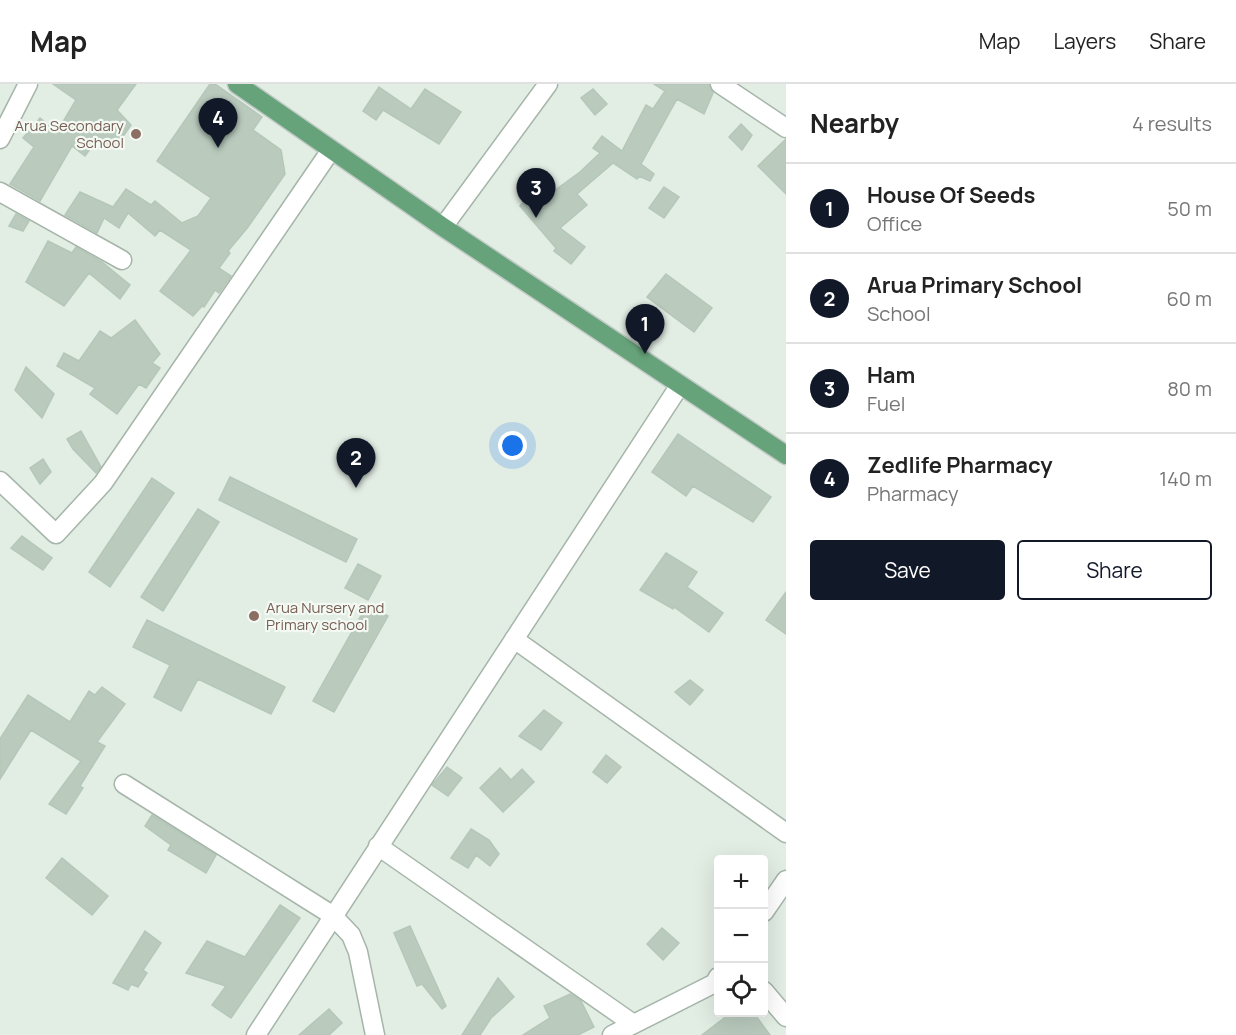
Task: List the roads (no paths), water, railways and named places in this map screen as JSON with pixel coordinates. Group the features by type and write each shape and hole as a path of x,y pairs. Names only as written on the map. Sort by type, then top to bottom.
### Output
{"main road":[{"path":"237,84 443,227 786,456"}],"street":[{"path":"0,139 28,84"},
{"path":"443,227 548,84"},
{"path":"720,84 786,128"},
{"path":"0,481 56,534 104,483 331,150"},
{"path":"0,192 122,260"},
{"path":"256,1035 332,915 680,385"},
{"path":"513,639 786,833"},
{"path":"124,784 332,915 351,935 358,952 375,1035"},
{"path":"378,846 633,1023"},
{"path":"766,909 786,880"},
{"path":"612,1035 714,982"},
{"path":"768,996 786,1017"}],"place":[{"name":"Arua Secondary School","path":"136,134"},
{"name":"Zedlife Pharmacy","path":"218,148"},
{"name":"Ham","path":"536,218"},
{"name":"House Of Seeds","path":"645,354"},
{"name":"Arua Primary School","path":"356,488"},
{"name":"Arua Nursery and Primary school","path":"254,616"}]}
